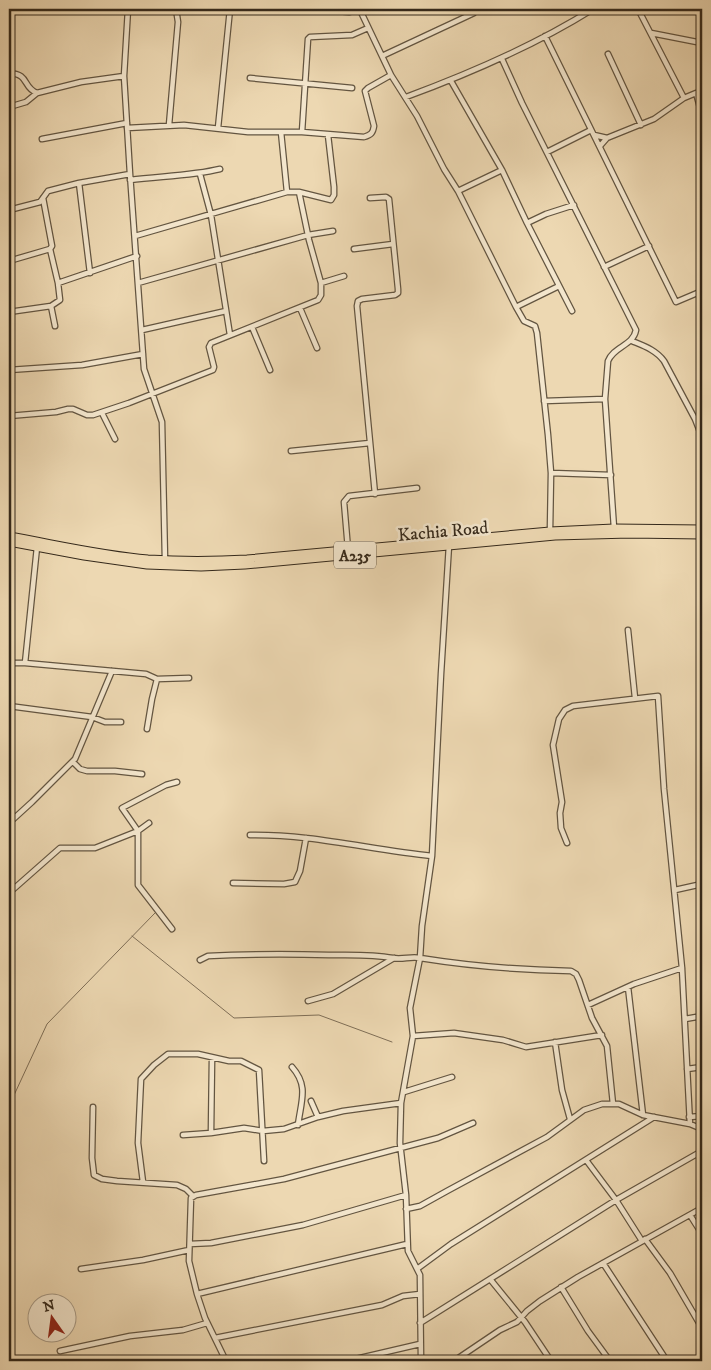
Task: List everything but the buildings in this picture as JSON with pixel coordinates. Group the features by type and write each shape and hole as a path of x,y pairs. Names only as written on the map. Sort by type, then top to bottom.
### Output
{"highway":[{"name":"Kachia Road","path":"14,540 107,554 165,560 226,560 550,531 614,528 702,529"},
{"name":"Kachia Road","path":"9,536 14,540 37,547 129,563 208,567 578,535 702,535"}],"street":[{"path":"128,9 124,76 130,180 144,368 162,422 164,441 163,507 165,560"},
{"path":"170,125 178,22 176,9"},
{"path":"218,128 230,9"},
{"path":"310,9 340,12 361,9 382,56 458,191 516,307 524,321 536,329 550,473 550,531"},
{"path":"638,9 684,98"},
{"path":"406,97 502,59 590,10"},
{"path":"382,56 474,13"},
{"path":"302,132 308,39 310,37 352,35 368,28"},
{"path":"651,33 702,43"},
{"path":"545,36 676,302 702,291"},
{"path":"608,54 641,125"},
{"path":"502,59 636,330 632,341 609,358 605,399 614,528"},
{"path":"9,73 22,76 33,92 37,93"},
{"path":"42,139 127,125 170,125 248,132 302,132 356,138 370,135 373,132 374,126 365,91 392,75"},
{"path":"9,107 26,102 37,93 81,82 124,76"},
{"path":"250,78 352,88"},
{"path":"451,80 502,170 572,311"},
{"path":"600,146 607,138 654,119 684,98 696,93 702,115"},
{"path":"281,132 287,192"},
{"path":"547,152 593,132 607,138"},
{"path":"135,236 287,192 299,192 328,200 333,198 334,186 328,135"},
{"path":"130,180 180,174 200,174 220,169"},
{"path":"458,191 502,170"},
{"path":"9,210 40,202 48,191 79,183 130,174"},
{"path":"200,174 211,215 230,335"},
{"path":"79,183 90,273"},
{"path":"9,416 56,412 68,409 74,409 87,415 102,412 214,370 209,346 211,343 300,308 320,298 321,283 299,192"},
{"path":"370,198 386,197 389,199 398,293 362,299 358,301 357,306 375,494"},
{"path":"9,312 51,306 60,300 43,198"},
{"path":"527,223 546,214 574,205"},
{"path":"138,283 308,235 333,231"},
{"path":"354,249 393,244"},
{"path":"604,268 649,246"},
{"path":"9,261 50,249"},
{"path":"58,283 137,256"},
{"path":"321,283 344,276"},
{"path":"516,307 559,286"},
{"path":"51,306 55,326"},
{"path":"300,308 317,348"},
{"path":"142,330 226,311"},
{"path":"252,327 270,370"},
{"path":"632,341 659,354 695,419 702,437"},
{"path":"9,370 82,365 143,354"},
{"path":"544,401 605,399"},
{"path":"102,412 115,439"},
{"path":"291,451 370,443"},
{"path":"550,473 611,476"},
{"path":"348,549 344,502 349,496 417,488"},
{"path":"421,1361 420,1275 409,1256 407,1244 406,1195 400,1147 401,1103 413,1036 410,1008 420,958 422,926 432,856 449,546"},
{"path":"24,663 37,547"},
{"path":"628,630 635,698"},
{"path":"9,663 146,674 157,679 189,678"},
{"path":"9,823 73,762 112,671"},
{"path":"148,729 157,679"},
{"path":"568,843 561,828 560,813 562,802 553,745 559,719 564,710 573,706 658,696 664,790 682,968 690,1124"},
{"path":"9,706 92,717 105,722 121,722"},
{"path":"73,762 80,769 87,772 115,771 142,774"},
{"path":"172,929 138,885 138,831 122,808 166,785 178,782"},
{"path":"9,892 60,848 95,848 138,831 149,824"},
{"path":"250,835 306,838 395,853 432,856"},
{"path":"233,883 284,884 294,882 300,871 306,838"},
{"path":"675,890 702,884"},
{"path":"200,960 208,956 271,954 371,955 394,958 420,958 492,967 571,971 576,974 579,980 592,1018 607,1046 613,1104"},
{"path":"308,1001 333,994 394,958"},
{"path":"588,1005 628,986 682,968"},
{"path":"628,986 642,1115"},
{"path":"685,1019 702,1016"},
{"path":"413,1036 454,1033 502,1040 526,1047 602,1035"},
{"path":"556,1042 562,1090 570,1120"},
{"path":"143,1182 138,1144 141,1079 168,1054 198,1054 229,1061 241,1061 259,1070 264,1160"},
{"path":"211,1133 212,1058"},
{"path":"292,1067 302,1082 298,1125"},
{"path":"687,1069 702,1067"},
{"path":"404,1092 452,1077"},
{"path":"310,1101 318,1117"},
{"path":"183,1135 244,1128 263,1131 284,1129 318,1117 343,1111 401,1103"},
{"path":"406,1209 420,1206 547,1137 584,1110 602,1104 613,1104 642,1115 690,1124 702,1129"},
{"path":"93,1107 92,1158 94,1175 117,1181 177,1185 186,1189 193,1196"},
{"path":"689,1117 702,1116"},
{"path":"417,1269 451,1244 654,1117"},
{"path":"215,1361 226,1360 207,1323 197,1294 189,1261 190,1200 193,1196 284,1179 438,1138 472,1123"},
{"path":"420,1323 616,1200 701,1154"},
{"path":"586,1160 643,1240 670,1273 702,1328"},
{"path":"81,1269 143,1260 190,1247 303,1225 406,1195"},
{"path":"454,1361 500,1330 517,1322 540,1301 561,1288 702,1208"},
{"path":"690,1215 702,1234"},
{"path":"197,1294 407,1244"},
{"path":"603,1263 667,1361"},
{"path":"490,1279 521,1317 550,1359 544,1361"},
{"path":"561,1288 588,1331 610,1361"},
{"path":"214,1338 382,1305 403,1296 420,1294"},
{"path":"60,1351 130,1336 183,1330 207,1323"},
{"path":"347,1361 420,1344"}],"waterway":[{"path":"9,1106 47,1024 155,913"},
{"path":"132,936 234,1018 319,1015 392,1042"}]}
